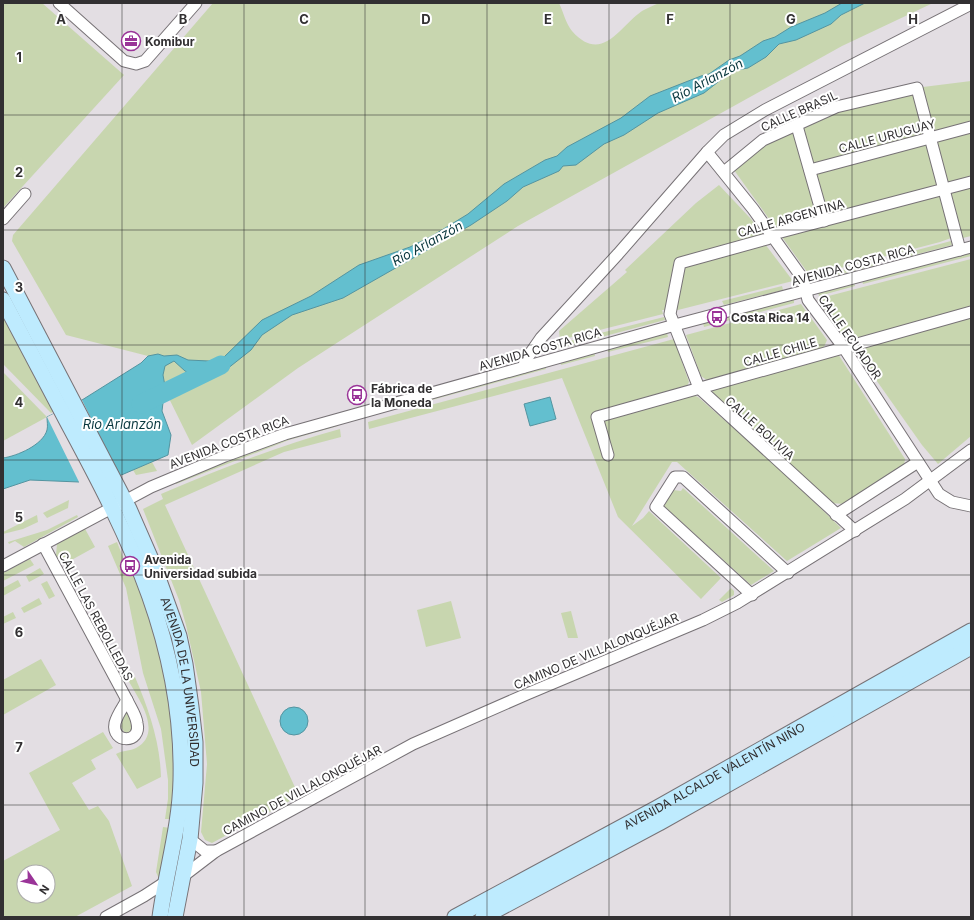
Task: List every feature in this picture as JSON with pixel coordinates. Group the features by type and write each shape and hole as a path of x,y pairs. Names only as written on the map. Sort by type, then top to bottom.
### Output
{"main road":[{"name":"AVENIDA DE LA UNIVERSIDAD","path":"3,268 67,407"},
{"name":"AVENIDA DE LA UNIVERSIDAD","path":"3,300 67,407 118,503 144,544 168,604 185,664 195,749 195,783 190,839 175,917"},
{"name":"AVENIDA DE LA UNIVERSIDAD","path":"118,503 137,563 163,635 175,688 180,737 181,782 178,825 160,917"},
{"name":"AVENIDA ALCALDE VALENTÍN NIÑO","path":"455,917 657,808 971,631"},
{"name":"AVENIDA ALCALDE VALENTÍN NIÑO","path":"483,917 659,823 971,647"}],"street":[{"path":"59,3 124,61 136,64 145,61 196,3"},
{"path":"524,367 525,361 541,338 618,254 707,152 724,135 737,126 862,59 971,4"},
{"name":"CALLE BRASIL","path":"724,172 763,140 797,126 836,107 917,88 930,138"},
{"path":"797,126 824,221"},
{"name":"CALLE URUGUAY","path":"810,170 971,127"},
{"path":"930,138 944,189 966,249"},
{"name":"CALLE ECUADOR","path":"707,152 773,236 804,279 808,300 844,348 930,482 944,498 952,502 971,506"},
{"name":"CALLE ARGENTINA","path":"675,325 670,314 680,264 824,221 971,182"},
{"path":"4,216 25,194"},
{"name":"AVENIDA COSTA RICA","path":"3,566 118,503 200,466 285,434 675,325 966,249"},
{"name":"CALLE CHILE","path":"608,455 596,417 971,312"},
{"name":"CALLE BOLIVIA","path":"675,325 699,388 855,531"},
{"name":"CAMINO DE VILLALONQUÉJAR","path":"182,877 216,851 434,734 703,620 752,595 930,482 971,450"},
{"path":"836,515 918,462"},
{"path":"752,595 656,507 675,477 682,477 788,573"},
{"name":"CALLE LAS REBOLLEDAS","path":"43,544 126,700"},
{"name":"CAMINO DE VILLALONQUÉJAR","path":"190,839 205,851 216,851"},
{"path":"106,917 144,896 167,881"},
{"path":"144,896 152,900 157,907 160,917"}],"green space":[{"path":"3,3 42,3 124,75 3,208"},
{"path":"213,3 559,3 566,21 572,31 583,41 592,44 602,44 618,33 642,11 659,3 933,3 842,46 518,226 298,368 192,445 148,356 66,335 12,241 13,235"},
{"path":"971,81 971,123 935,132 923,87"},
{"path":"913,94 923,135 811,166 802,126 835,112"},
{"path":"795,130 819,217 777,230 734,170 771,140"},
{"path":"971,130 971,178 948,184 936,140"},
{"path":"926,143 938,186 825,217 815,172"},
{"path":"719,185 751,219 764,236 674,261 665,310 662,310 663,314 560,340 559,331 627,272 625,270 696,203"},
{"path":"971,187 971,236 963,238 951,193"},
{"path":"940,194 951,238 940,242 810,276 782,237"},
{"path":"951,241 952,245 903,258 902,254"},
{"path":"765,244 793,281 674,311 683,269 686,266"},
{"path":"971,252 971,256 863,284 862,281"},
{"path":"971,259 971,307 848,342 817,299"},
{"path":"877,261 877,265 837,275 836,272"},
{"path":"854,283 855,286 819,296 818,292"},
{"path":"782,286 783,290 724,305 722,301"},
{"path":"794,299 794,303 704,327 703,323"},
{"path":"801,304 827,340 824,347 819,350 708,381 701,376 686,335"},
{"path":"3,314 54,411 51,413 3,364"},
{"path":"664,317 665,320 549,351 549,346"},
{"path":"971,317 971,436 938,464 922,445 855,350"},
{"path":"667,333 668,337 608,352 607,348"},
{"path":"674,339 689,382 686,388 592,414 605,457 602,421 693,395 698,397 779,468 841,528 787,561 677,462 672,462 632,526 643,518 649,511 721,578 701,599 618,517 562,378 369,429 368,422"},
{"path":"594,351 595,356 561,365 560,360"},
{"path":"838,354 905,459 904,466 845,504 830,503 712,395 713,389"},
{"path":"545,366 546,369 417,404 416,402"},
{"path":"3,372 47,417 3,441"},
{"path":"338,424 338,426 289,440 176,484 175,482 289,438"},
{"path":"340,429 341,437 284,452 165,505 299,796 212,843 205,840 201,832 207,764 201,692 179,600 143,509 163,499 161,494 249,458"},
{"path":"152,462 157,471 136,475 133,470"},
{"path":"683,488 774,571 751,585 664,506 673,490 681,491"},
{"path":"69,500 68,508 47,518 43,513"},
{"path":"37,515 38,522 23,529 3,534 3,532"},
{"path":"77,515 78,517 24,547 15,541 9,544 8,542 47,530"},
{"path":"84,527 95,547 66,563 61,554 57,557 57,544"},
{"path":"117,542 129,572 133,571 153,620 167,680 175,743 173,819 165,819 168,799 168,780 161,729 143,673 126,588 108,546"},
{"path":"30,559 34,565 3,581 3,573"},
{"path":"40,568 44,574 29,582 26,576"},
{"path":"18,580 21,586 3,596 3,588"},
{"path":"47,581 55,596 49,599 41,584"},
{"path":"731,588 734,591 734,595 722,602 719,600"},
{"path":"39,598 42,604 24,613 21,608"},
{"path":"451,601 461,638 426,647 417,610"},
{"path":"571,611 578,638 568,638 561,613"},
{"path":"13,612 16,618 3,624 3,617"},
{"path":"41,659 56,685 3,715 3,680"},
{"path":"135,677 153,726 161,777 137,789 116,754 136,748 144,742 148,734 146,715 128,680"},
{"path":"126,709 133,720 132,731 125,733 121,727"},
{"path":"103,732 113,748 91,760 96,769 72,783 89,810 98,806 109,821 132,886 75,917 3,917 3,861 60,830 29,773"},
{"path":"163,827 170,828 159,879 156,872"}],"water":[{"name":"Río Arlanzón","path":"842,3 865,3 841,15 831,24 796,40 779,44 766,57 748,68 732,71 704,93 658,113 624,135 604,144 576,165 563,166 559,171 523,187 507,201 471,225 343,298 292,315 262,335 251,350 227,369 203,377 185,371 174,361 165,366 163,375 165,386 162,411 171,435 168,455 119,476 99,459 79,482 30,480 3,489 3,458 15,455 35,445 45,435 47,430 47,417 82,400 141,363 148,356 158,354 164,356 177,355 188,360 209,361 223,358 262,320 311,296 359,265 410,247 432,236 468,214 504,184 545,160 557,156 567,147 621,118 650,96 709,74 729,60 740,56 763,41 775,37 791,27 825,13"},
{"path":"550,397 556,419 530,426 524,404"},
{"path":"294,707 304,711 308,721 304,731 294,735 284,731 280,721 284,711"}],"pier":[{"path":"82,400 119,476 100,462 80,483 47,417"}],"waterway":[{"name":"Río Arlanzón","path":"141,404 221,365"}],"place":[{"name":"Komibur","path":"131,41"},
{"name":"Costa Rica 14","path":"717,317"},
{"name":"Fábrica de la Moneda","path":"357,395"},
{"name":"Avenida Universidad subida","path":"130,566"}]}
